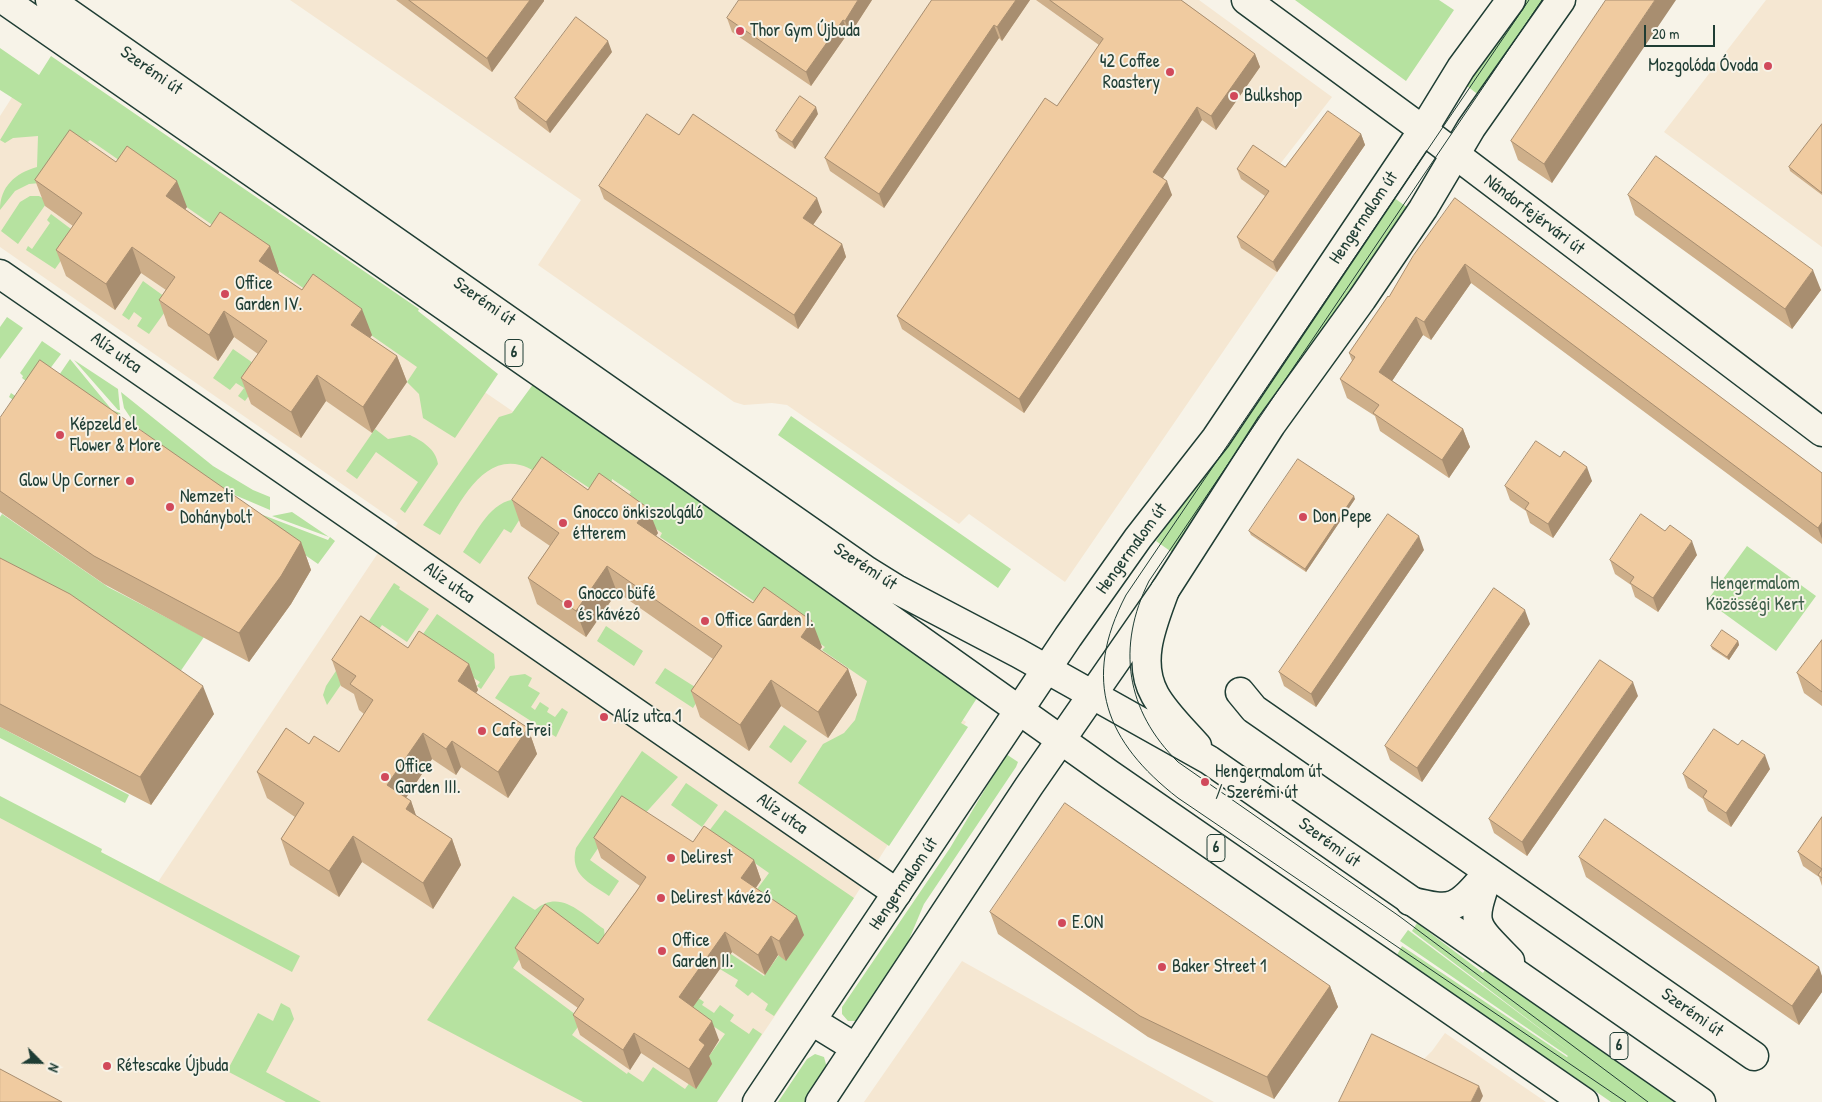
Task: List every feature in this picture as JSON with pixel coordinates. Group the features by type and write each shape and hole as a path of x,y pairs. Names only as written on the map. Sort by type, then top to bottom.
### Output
{"main road":[{"name":"Szerémi út","path":"4,0 667,460 1061,740 1584,1102"},
{"name":"Szerémi út","path":"50,0 867,570 896,589 1093,694 1209,760 1701,1102"},
{"name":"Nándorfejérvári út","path":"1246,0 1423,130 1822,432"},
{"name":"Hengermalom út","path":"757,1102 1138,538 1216,438 1423,130 1461,68 1511,0"},
{"path":"820,1102 1061,740 1164,590 1276,418 1362,299 1423,209 1454,154 1560,0"},
{"name":"Alíz utca","path":"0,274 897,894"},
{"path":"1164,590 1151,628 1146,653 1149,678 1160,703 1209,760"},
{"name":"Szerémi út","path":"1240,692 1254,709 1754,1056"},
{"path":"1410,901 1439,908 1454,905 1467,897 1489,872"},
{"path":"1489,872 1476,918 1481,931 1538,989"},
{"path":"812,1020 856,1048"}],"shaded area":[{"path":"290,0 1199,0 1332,97 1277,168 1325,203 1065,582 969,514 959,524 787,405 772,403 744,405 734,402 538,265 581,200"},
{"name":"Mozgolóda Óvoda","path":"1766,0 1822,0 1822,247 1664,132"},
{"path":"25,77 966,722 854,898 717,1102 0,1102 0,800 158,882 398,523 0,247 0,116"},
{"path":"962,961 1214,1102 864,1102"},
{"path":"1445,1033 1546,1102 1380,1102 1432,1051"}],"green space":[{"path":"1295,0 1439,0 1454,10 1406,81"},
{"path":"1524,0 1545,0 1480,96 1467,86"},
{"path":"0,48 39,75 51,56 419,309 418,311 498,374 455,438 423,418 419,394 407,382 417,367 90,140 40,183 29,184 15,191 0,210 3,194 10,182 22,173 37,167 38,136 13,138 5,143 0,140 22,104 0,90"},
{"path":"30,196 39,196 48,201 18,244 1,231 20,202"},
{"path":"1393,197 1408,208 1173,553 1156,541"},
{"path":"51,214 79,235 55,269 26,250 28,246 32,249 50,223 47,220"},
{"path":"143,281 172,302 149,334 137,326 142,318 134,312 129,320 122,315"},
{"path":"7,317 23,328 0,359 0,327"},
{"path":"42,341 61,354 22,406 9,397 11,393 24,402 34,387 22,378 23,376 20,373"},
{"path":"233,349 266,372 245,401 238,396 244,388 236,383 230,390 213,378"},
{"path":"70,359 112,410 120,413 125,429 55,381"},
{"path":"74,360 118,389 120,410 118,410"},
{"path":"534,383 977,698 961,723 968,727 889,846 798,783 823,744 844,733 855,720 867,681 822,650 825,647 772,610 770,612 660,537 662,533 621,505 631,492 612,479 609,499 606,499 562,470 558,477 548,480 524,466 506,464 493,468 472,486 440,535 423,525 499,417 512,413"},
{"path":"121,392 213,466 253,490 270,497 270,510 223,490 185,466 136,426 124,408"},
{"path":"791,416 1011,569 998,588 778,435"},
{"path":"375,429 388,439 410,435 428,446 437,459 438,464 405,513 400,509 418,482 376,452 357,479 346,471"},
{"path":"518,499 530,503 511,533 504,529 480,564 463,552 485,518 492,511 508,501"},
{"path":"292,512 329,537 272,516"},
{"path":"2,514 108,587 204,637 171,685 0,581 0,517"},
{"path":"263,515 328,540 330,537 335,541 318,564 249,516"},
{"name":"Hengermalom Közösségi Kert","path":"1747,546 1816,596 1776,651 1707,601"},
{"path":"394,583 400,587 399,589 429,609 407,642 382,625 327,705 323,695 326,686"},
{"path":"437,614 494,654 495,668 481,689 477,686 480,682 436,654 414,647"},
{"path":"606,626 643,651 634,666 597,641"},
{"path":"665,668 703,692 693,708 655,683"},
{"path":"525,674 532,678 528,686 540,693 531,707 535,710 540,702 549,708 547,712 555,717 562,708 568,712 556,737 495,698 510,676"},
{"path":"784,725 807,741 791,763 769,747"},
{"path":"0,727 129,795 125,803 0,738"},
{"path":"642,751 678,777 642,817 626,807 590,860 619,881 609,896 588,882 578,872 575,857 576,848"},
{"path":"1006,754 1018,762 1016,767 924,904 905,949 858,1021 848,1021 842,1014 842,1007 950,848"},
{"path":"686,783 718,805 702,827 671,805"},
{"path":"0,796 102,849 101,852 300,956 292,972 0,818"},
{"path":"725,810 854,898 774,1016 765,1010 768,1004 752,992 748,996 735,986 738,980 710,963 728,952 764,976 798,928 752,896 769,873 709,831"},
{"path":"513,896 535,910 544,904 562,902 579,911 604,929 607,956 551,916 513,968 583,1020 572,1035 627,1074 628,1072 643,1082 653,1067 685,1089 725,1034 689,1010 690,992 704,1002 702,1005 714,1013 720,1005 734,1015 730,1021 749,1034 753,1028 762,1034 717,1102 583,1102 427,1020"},
{"path":"1417,923 1483,973 1485,970 1675,1102 1611,1102 1397,955 1402,946 1568,1056 1400,941 1408,930 1571,1052 1412,931"},
{"path":"281,1003 290,1008 294,1019 266,1072 321,1102 286,1102 227,1071 258,1013 273,1021"},
{"path":"815,1054 824,1057 827,1068 805,1102 778,1102 807,1059"}],"building":[{"path":"409,0 530,0 487,58"},
{"path":"739,0 858,0 845,21 843,20 806,72 727,18"},
{"path":"932,0 1016,0 997,27 994,25 879,194 825,158"},
{"path":"1050,0 1181,0 1255,54 1211,116 1197,107 1153,172 1167,181 1019,399 897,316 1045,98 1057,106 1103,39"},
{"path":"1606,0 1655,0 1544,164 1511,141"},
{"path":"576,17 608,41 546,122 515,98"},
{"path":"800,96 816,107 792,142 776,131"},
{"path":"1328,111 1361,134 1273,262 1237,237 1269,191 1237,169 1253,145 1285,167"},
{"path":"647,114 679,135 693,114 817,198 803,218 842,244 794,315 599,186"},
{"path":"1822,124 1822,193 1789,167"},
{"name":"Office Garden IV.","path":"70,130 116,162 127,146 177,181 166,196 210,227 220,212 270,246 259,261 302,290 313,274 362,309 351,325 397,356 363,407 317,375 291,412 241,378 267,341 224,311 209,335 159,300 175,277 132,247 106,284 56,250 82,213 35,180"},
{"path":"1656,156 1813,270 1785,309 1628,195"},
{"path":"1455,198 1822,473 1822,522 1818,528 1465,264 1424,322 1416,317 1379,372 1463,429 1442,460 1373,413 1379,405 1340,379 1355,357 1349,353 1389,297 1413,256"},
{"path":"40,360 301,542 281,576 239,633 94,556 0,491 0,418"},
{"path":"1536,441 1560,457 1564,451 1587,467 1548,524 1525,509 1529,503 1505,486"},
{"name":"Office Garden I.","path":"542,457 588,490 599,473 648,508 637,523 753,603 764,587 812,621 801,637 848,669 818,712 771,680 740,725 691,691 722,646 607,566 576,611 528,578 559,533 512,500"},
{"name":"Don Pepe","path":"1298,459 1354,496 1305,569 1249,531"},
{"path":"1388,514 1419,536 1311,694 1279,672"},
{"path":"1641,514 1665,531 1670,525 1692,541 1653,598 1630,583 1634,577 1610,560"},
{"path":"0,558 70,594 203,686 140,777 0,704"},
{"path":"1494,588 1525,610 1417,768 1385,746"},
{"name":"Office Garden III.","path":"361,616 408,648 419,631 469,664 458,681 528,728 498,772 452,741 446,749 423,733 387,785 411,801 406,809 452,839 423,883 353,836 329,871 281,839 304,803 257,772 286,728 309,744 314,736 339,752 373,700 350,684 356,676 332,660"},
{"path":"1722,630 1738,641 1727,657 1711,646"},
{"path":"1822,640 1822,692 1797,673"},
{"path":"1600,660 1633,682 1522,842 1489,819"},
{"path":"1714,729 1738,745 1742,740 1765,755 1726,813 1703,797 1707,791 1683,774"},
{"name":"Office Garden II.","path":"622,796 693,842 704,826 754,860 741,878 797,916 779,941 771,936 758,955 725,932 679,997 712,1021 699,1040 705,1045 689,1069 634,1033 623,1050 573,1015 584,999 515,948 545,904 598,944 636,892 646,877 594,838"},
{"path":"1065,803 1330,986 1267,1077 1140,1016 990,912"},
{"path":"1822,817 1822,869 1798,852"},
{"path":"1605,819 1819,967 1792,1006 1579,857"},
{"path":"1822,869 1822,878 1818,875"},
{"path":"1372,1034 1479,1086 1471,1102 1339,1102"},
{"path":"0,1069 62,1102 0,1102"}],"tram line":[{"path":"1529,0 1126,595 1112,626 1105,655 1104,682 1108,708 1118,732 1133,755 1153,777 1178,798 1626,1102"},
{"path":"1542,0 1149,581 1132,630 1130,654 1132,677 1137,700 1147,721 1160,742 1178,762 1399,916 1648,1102"}],"place":[{"name":"Thor Gym Újbuda","path":"740,31"},
{"name":"Mozgolóda Óvoda","path":"1768,66"},
{"name":"42 Coffee Roastery","path":"1170,72"},
{"name":"Bulkshop","path":"1234,96"},
{"name":"Office Garden IV.","path":"225,294"},
{"name":"Képzeld el Flower & More","path":"60,435"},
{"name":"Glow Up Corner","path":"130,481"},
{"name":"Nemzeti Dohánybolt","path":"170,507"},
{"name":"Don Pepe","path":"1303,517"},
{"name":"Gnocco önkiszolgáló étterem","path":"563,523"},
{"name":"Gnocco büfé és kávézó","path":"568,604"},
{"name":"Office Garden I.","path":"705,621"},
{"name":"Alíz utca 1","path":"604,717"},
{"name":"Cafe Frei","path":"482,731"},
{"name":"Office Garden III.","path":"385,777"},
{"name":"Hengermalom út / Szerémi út","path":"1205,782"},
{"name":"Delirest","path":"671,858"},
{"name":"Delirest kávézó","path":"661,898"},
{"name":"E.ON","path":"1062,923"},
{"name":"Office Garden II.","path":"662,951"},
{"name":"Baker Street 1","path":"1162,967"},
{"name":"Rétescake Újbuda","path":"107,1066"}]}
